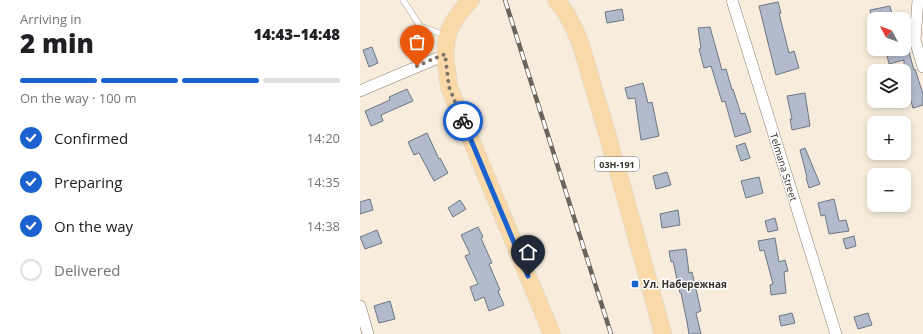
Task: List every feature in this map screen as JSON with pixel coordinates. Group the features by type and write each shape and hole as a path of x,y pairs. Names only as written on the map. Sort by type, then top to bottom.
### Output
{"main road":[{"path":"472,0 453,20 447,36 445,54 449,87 552,334"},
{"name":"03Н-191","path":"556,0 562,6 575,30 620,174 663,334"}],"street":[{"name":"Telmana Street","path":"732,0 836,334"},
{"path":"918,0 915,40 923,67"},
{"path":"360,90 445,54"},
{"path":"360,306 368,334"}],"lane":[{"path":"403,0 420,26 447,36"}],"building":[{"path":"778,2 781,13 779,13 789,53 794,51 799,68 776,75 759,6"},
{"path":"890,6 891,12 870,12 870,10"},
{"path":"622,9 624,20 607,23 605,12"},
{"path":"710,27 722,70 726,69 741,114 745,113 751,132 735,137 725,101 722,102 711,66 704,68 699,49 701,48 698,28"},
{"path":"372,47 378,63 369,67 363,50"},
{"path":"887,56 910,56 923,94 923,105 913,108 911,101 911,64 904,64 904,60 889,64"},
{"path":"643,83 648,103 652,102 659,136 641,140 635,98 628,99 625,88"},
{"path":"407,89 413,101 381,115 383,121 371,126 365,111 390,100 389,97"},
{"path":"805,93 810,126 792,130 790,119 792,119 787,96"},
{"path":"427,133 439,159 440,158 448,173 434,181 419,153 414,155 408,142"},
{"path":"745,143 750,158 741,161 736,146"},
{"path":"805,148 820,184 809,188 800,150"},
{"path":"667,172 671,185 656,189 653,176"},
{"path":"759,177 763,193 746,198 741,181"},
{"path":"370,199 373,210 360,214 360,202"},
{"path":"834,199 839,221 846,220 849,231 829,234 825,215 821,216 818,203"},
{"path":"460,200 466,209 453,217 448,208"},
{"path":"678,210 680,225 662,228 660,214"},
{"path":"775,218 778,230 768,232 765,221"},
{"path":"478,227 492,263 489,264 500,290 498,291 504,305 489,311 484,297 475,301 470,287 478,284 465,256 470,254 461,235"},
{"path":"377,230 382,243 365,249 360,237"},
{"path":"854,236 856,246 846,249 843,239"},
{"path":"775,238 779,262 785,260 788,271 784,272 786,293 771,295 770,285 773,284 764,250 760,251 758,241"},
{"path":"686,249 689,273 692,272 701,311 696,313 701,334 689,334 681,293 669,251"},
{"path":"390,301 395,319 379,323 374,306"},
{"path":"792,313 795,323 781,326 779,316"},
{"path":"868,313 872,325 858,329 854,317"}],"railway":[{"path":"505,0 611,334"}],"way so far":[{"path":"417,66 445,54 449,87 463,121"}],"place":[{"name":"Ул. Набережная","path":"635,284"}],"route":[{"path":"463,121 528,276"}]}
